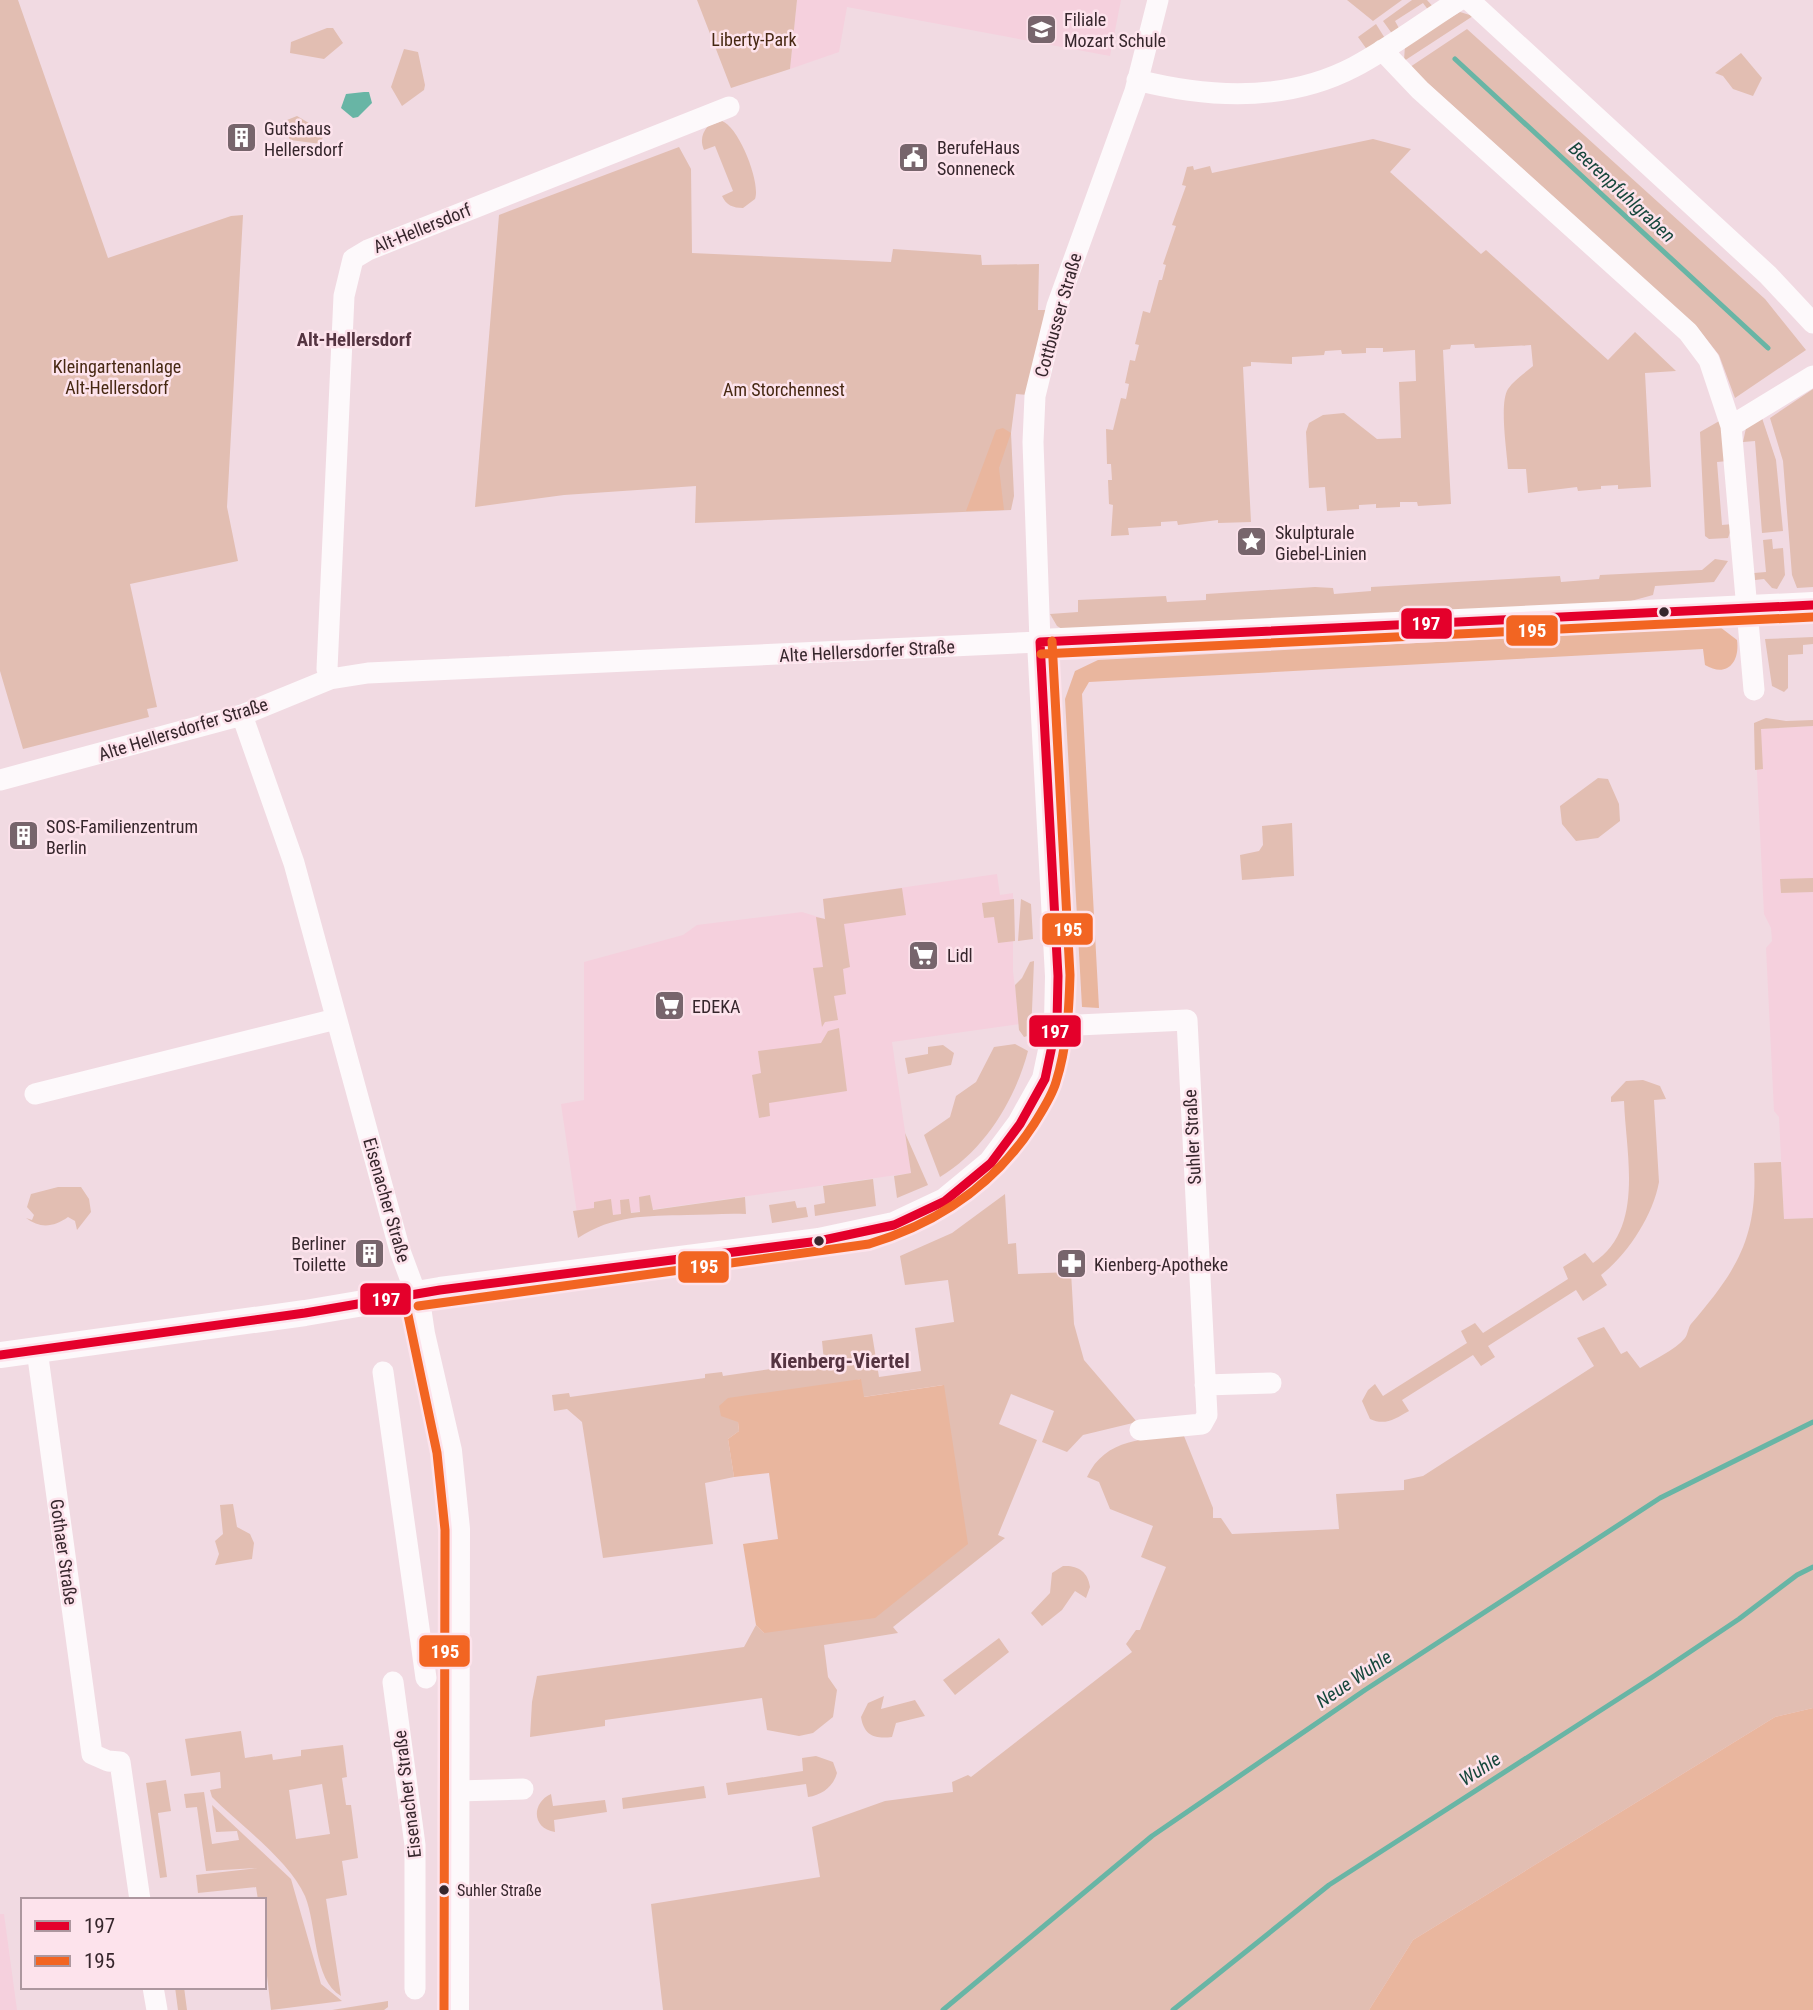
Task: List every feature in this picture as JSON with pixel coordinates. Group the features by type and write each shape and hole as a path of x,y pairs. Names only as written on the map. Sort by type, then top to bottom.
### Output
{"street":[{"name":"Cottbusser Straße","path":"1040,642 1033,442 1035,396 1066,280 1137,80 1158,0"},
{"path":"1137,80 1168,88 1216,94 1276,92 1331,76 1382,50 1459,0"},
{"path":"1469,0 1768,275 1813,323"},
{"path":"1382,50 1420,90 1688,332 1709,360 1731,426 1754,690"},
{"name":"Alt-Hellersdorf","path":"330,679 327,669 344,296 353,259 368,250 729,107"},
{"path":"1731,426 1813,376"},
{"name":"Alte Hellersdorfer Straße","path":"1,778 242,715 330,679 368,673 1813,605"},
{"path":"0,1355 305,1313 416,1294 818,1241 866,1232 918,1215 945,1201 991,1163 1020,1124 1045,1079 1057,1023 1058,975 1040,642"},
{"name":"Eisenacher Straße","path":"242,715 294,863 400,1251 416,1294 422,1334 443,1416 457,1529 456,2010"},
{"path":"35,1094 336,1020"},
{"name":"Suhler Straße","path":"1057,1023 1078,1025 1187,1020 1207,1415 1202,1424 1140,1430"},
{"name":"Gothaer Straße","path":"37,1350 92,1754 108,1762 120,1762 140,1898"},
{"path":"383,1372 426,1678"},
{"path":"1205,1385 1272,1383"},
{"name":"Eisenacher Straße","path":"393,1682 415,1845 415,1989"},
{"path":"458,1791 523,1788"},
{"path":"153,1989 157,2010"}],"shaded area":[{"name":"Filiale Mozart Schule","path":"797,0 1121,0 1110,56 847,7 839,52 790,69"},
{"path":"369,92 372,103 358,117 353,118 341,108 346,94"},
{"path":"1003,428 1011,433 999,468 1004,510 966,511 996,430"},
{"path":"1720,627 1737,640 1737,648 1734,661 1726,669 1720,670 1705,665 1703,649 1089,682 1082,694 1099,1008 1082,1007 1065,699 1075,671 1098,660"},
{"path":"1813,726 1813,1218 1784,1219 1779,1117 1774,1111 1766,948 1772,941 1771,928 1764,914 1755,732 1761,729"},
{"path":"997,874 1000,895 1013,893 1013,972 1020,1024 892,1042 911,1173 578,1220 561,1104 584,1100 584,962 683,935 697,925 802,912 825,919 823,899"},
{"path":"861,1379 864,1397 944,1385 968,1544 875,1618 764,1633 756,1625 743,1544 778,1539 769,1473 734,1477 728,1439 739,1431 738,1422 721,1416 719,1406 728,1398"},
{"path":"1813,1708 1813,2010 1369,2010 1413,1940 1775,1717"},
{"path":"0,1914 4,1914 17,2010 0,2010"}],"green space":[{"name":"Kleingartenanlage Alt-Hellersdorf","path":"0,0 18,0 108,258 231,216 243,215 227,507 238,561 130,584 157,707 147,709 149,717 23,749 0,671"},
{"name":"Liberty-Park","path":"697,0 797,0 790,69 731,88"},
{"path":"1347,0 1402,0 1373,21"},
{"path":"1412,0 1427,0 1435,9 1429,11 1423,3 1395,21 1400,30 1393,35 1383,21"},
{"path":"1460,12 1473,16 1404,61 1405,45"},
{"path":"1376,24 1386,40 1368,51 1358,37"},
{"path":"333,28 343,43 324,59 290,53 291,42"},
{"path":"1467,29 1765,299 1806,350 1735,398 1719,355 1697,327 1410,67"},
{"path":"404,49 418,52 425,85 424,90 402,106 391,87"},
{"path":"1741,53 1762,78 1753,96 1733,89 1723,76 1715,73"},
{"path":"297,116 324,132 321,144 290,140 282,122"},
{"path":"722,121 735,133 747,156 755,181 755,199 743,208 730,205 722,196 733,191 715,146 704,150 703,147 702,137 708,126"},
{"path":"1373,139 1411,149 1390,172 1481,254 1486,250 1608,360 1635,332 1676,371 1645,373 1651,487 1618,489 1618,485 1578,491 1577,487 1528,493 1526,469 1508,469 1504,405 1508,389 1533,366 1531,345 1475,348 1474,344 1451,345 1450,349 1443,350 1451,504 1418,506 1417,502 1400,502 1400,507 1376,508 1376,504 1359,505 1359,509 1327,511 1325,487 1309,488 1306,432 1309,423 1323,415 1344,413 1377,439 1401,438 1399,382 1416,381 1415,350 1383,352 1383,348 1366,348 1366,353 1342,354 1341,350 1325,351 1324,355 1292,357 1292,364 1251,362 1251,366 1243,367 1251,522 1218,523 1218,520 1178,525 1177,521 1161,522 1161,526 1128,528 1129,535 1111,536 1113,505 1109,504 1108,480 1112,480 1111,464 1107,464 1106,429 1113,430 1121,398 1126,399 1129,384 1125,383 1130,360 1135,361 1139,345 1135,344 1143,311 1150,313 1159,280 1162,280 1166,265 1163,264 1176,226 1172,225 1186,186 1182,185 1187,167 1193,166 1194,170 1210,166 1212,173"},
{"name":"Am Storchennest","path":"679,147 691,169 692,253 891,262 893,249 981,255 982,265 1039,264 1038,310 1046,310 1028,395 1016,394 1011,433 1014,496 1011,510 695,523 696,486 564,495 475,507 499,215"},
{"path":"1813,389 1813,587 1797,588 1792,575 1783,461 1770,418"},
{"path":"1762,418 1776,460 1783,531 1762,533 1755,441 1743,442 1746,428"},
{"path":"1721,420 1728,461 1717,462 1722,525 1733,524 1728,538 1709,539 1705,536 1700,432"},
{"path":"1772,539 1773,549 1783,548 1785,575 1777,589 1772,588 1764,579 1755,580 1754,573 1766,572 1763,540"},
{"path":"1715,559 1728,561 1714,582 1655,586 1653,595 1620,604 1064,630 1057,626 1050,614 1078,612 1078,600 1166,596 1167,602 1206,600 1206,594 1315,587 1333,588 1334,594 1371,591 1371,587 1560,576 1561,582 1599,579 1600,575 1702,570"},
{"path":"1813,637 1813,644 1803,645 1803,654 1788,655 1788,688 1784,692 1772,686 1765,639"},
{"path":"1766,718 1786,721 1813,720 1813,726 1761,729 1763,769 1755,770 1754,723"},
{"path":"1598,778 1608,779 1619,804 1620,821 1598,838 1576,841 1562,824 1560,806"},
{"path":"1292,823 1294,876 1242,880 1240,855 1259,851 1263,845 1262,826"},
{"path":"1813,878 1813,892 1781,893 1780,879"},
{"path":"902,888 906,915 844,924 850,967 843,969 846,994 834,996 838,1020 825,1022 822,1027 813,968 823,967 816,917 825,919 823,899"},
{"path":"1014,899 1015,941 998,943 994,917 984,918 982,903"},
{"path":"1021,899 1031,904 1033,939 1018,941"},
{"path":"1034,961 1031,1035 1024,1037 1019,1030 1015,985 1030,962"},
{"path":"839,1028 847,1091 769,1103 770,1116 759,1118 752,1075 761,1073 758,1051 821,1043 828,1031"},
{"path":"1015,1044 1028,1051 1006,1105 971,1153 940,1177 924,1135 950,1117 956,1096 976,1082 994,1047"},
{"path":"943,1045 954,1053 951,1065 908,1074 905,1058 928,1054 928,1047"},
{"path":"1643,1080 1660,1086 1666,1099 1654,1100 1659,1182 1651,1208 1638,1234 1601,1275 1607,1285 1583,1301 1576,1290 1488,1346 1495,1357 1481,1366 1473,1355 1402,1400 1409,1411 1404,1414 1385,1422 1370,1419 1362,1401 1375,1384 1383,1396 1467,1343 1461,1331 1475,1323 1483,1333 1568,1279 1563,1267 1585,1253 1593,1263 1609,1248 1620,1231 1629,1190 1624,1101 1611,1102 1611,1097 1626,1081"},
{"path":"905,1133 928,1185 897,1198 894,1176 911,1173"},
{"path":"1781,1162 1784,1219 1813,1218 1813,1708 1775,1717 1413,1940 1369,2010 663,2010 651,1904 820,1877 812,1827 885,1801 953,1792 952,1782 968,1775 971,1777 1132,1652 1126,1644 1136,1630 1140,1630 1166,1567 1141,1557 1153,1526 1110,1509 1099,1482 1087,1477 1104,1454 1116,1447 1141,1440 1184,1436 1213,1508 1213,1518 1221,1518 1232,1534 1339,1529 1336,1494 1404,1490 1404,1480 1423,1476 1594,1366 1577,1338 1604,1327 1621,1354 1627,1351 1640,1368 1681,1342 1742,1251 1752,1212 1754,1163"},
{"path":"873,1179 876,1206 815,1216 814,1205 825,1203 823,1186"},
{"path":"58,1187 81,1187 89,1199 91,1212 77,1230 75,1221 68,1217 47,1225 36,1224 26,1218 32,1220 34,1215 27,1207 31,1194"},
{"path":"1005,1194 1008,1244 1016,1243 1018,1274 1071,1272 1074,1324 1084,1360 1137,1422 1083,1435 1067,1452 1042,1442 1054,1411 1011,1394 999,1424 1037,1440 998,1535 1005,1538 893,1627 898,1633 824,1645 828,1677 837,1690 833,1717 813,1733 799,1736 767,1730 762,1698 605,1720 605,1726 530,1737 537,1676 744,1647 756,1625 764,1633 943,1385 863,1397 860,1379 738,1422 739,1431 728,1439 734,1477 705,1483 713,1544 603,1558 582,1422 567,1409 554,1411 552,1395 569,1393 570,1397 705,1378 705,1374 722,1372 723,1376 824,1361 822,1341 872,1334 879,1377 921,1371 915,1328 954,1322 948,1280 905,1285 900,1256 952,1233"},
{"path":"650,1195 653,1210 745,1197 746,1214 630,1218 591,1230 578,1238 573,1211 594,1208 594,1202 611,1199 613,1215 621,1214 620,1200 629,1199 631,1213 640,1212 639,1197"},
{"path":"795,1201 797,1208 806,1207 808,1217 772,1223 769,1205"},
{"path":"233,1504 237,1527 250,1534 254,1543 252,1559 215,1565 219,1554 215,1541 223,1534 220,1505"},
{"path":"1063,1566 1081,1570 1090,1587 1086,1598 1075,1591 1062,1610 1042,1626 1031,1613 1050,1593 1052,1573"},
{"path":"999,1638 1009,1652 955,1695 943,1680"},
{"path":"884,1696 881,1709 915,1700 925,1716 896,1723 892,1737 871,1735 861,1717 868,1703"},
{"path":"241,1731 245,1758 272,1754 273,1760 301,1756 301,1750 343,1745 347,1777 342,1778 346,1805 351,1805 358,1858 342,1861 347,1895 326,1899 341,1996 325,1978 320,1965 309,1908 298,1883 263,1843 212,1797 210,1790 221,1788 220,1772 191,1776 185,1739","holes":["322,1784 330,1834 296,1839 289,1790"]},
{"path":"816,1756 833,1762 837,1773 830,1786 818,1794 808,1797 806,1784 728,1795 726,1783 803,1771 802,1758"},
{"path":"166,1780 171,1811 158,1813 167,1877 160,1878 146,1783"},
{"path":"704,1786 706,1798 623,1809 622,1798"},
{"path":"204,1792 212,1844 239,1840 237,1831 216,1832 212,1805 291,1879 321,1984 342,2001 271,2010 266,1967 266,1898 258,1898 256,1887 198,1893 196,1875 258,1868 206,1871 197,1807 186,1808 184,1794"},
{"path":"551,1794 553,1806 605,1800 607,1812 554,1820 555,1832 547,1830 538,1821 537,1809 544,1798"},
{"path":"175,1989 184,1989 187,2010 178,2010"},
{"path":"388,2001 388,2007 384,2010 332,2010"}],"waterway":[{"name":"Beerenpfuhlgraben","path":"1455,59 1768,348"},
{"name":"Neue Wuhle","path":"943,2010 1152,1836 1365,1690 1660,1498 1813,1422"},
{"name":"Wuhle","path":"1173,2010 1329,1885 1654,1676 1739,1619 1797,1575 1813,1567"}],"transit line":[{"name":"197","path":"1040,642 1813,605"},
{"name":"195","path":"1041,654 1813,617"},
{"name":"195","path":"418,1306 869,1244 941,1213 982,1184 1001,1166 1034,1124 1052,1093 1060,1069 1067,1029 1070,975 1052,641"},
{"name":"197","path":"0,1355 305,1313 440,1290 819,1241 894,1225 945,1201 991,1163 1020,1124 1045,1079 1057,1022 1058,976 1040,642"},
{"name":"195","path":"404,1296 437,1453 445,1530 444,2010"}],"place":[{"name":"Filiale Mozart Schule","path":"1041,29"},
{"name":"Gutshaus Hellersdorf","path":"241,138"},
{"name":"BerufeHaus Sonneneck","path":"914,157"},
{"name":"Skulpturale Giebel-Linien","path":"1252,542"},
{"name":"SOS-Familienzentrum Berlin","path":"23,836"},
{"name":"Lidl","path":"924,955"},
{"name":"EDEKA","path":"669,1006"},
{"name":"Berliner Toilette","path":"369,1253"},
{"name":"Kienberg-Apotheke","path":"1071,1264"},
{"name":"Suhler Straße","path":"444,1890"}],"district":[{"name":"Alt-Hellersdorf","path":"354,339"},
{"name":"Kienberg-Viertel","path":"840,1361"}]}
